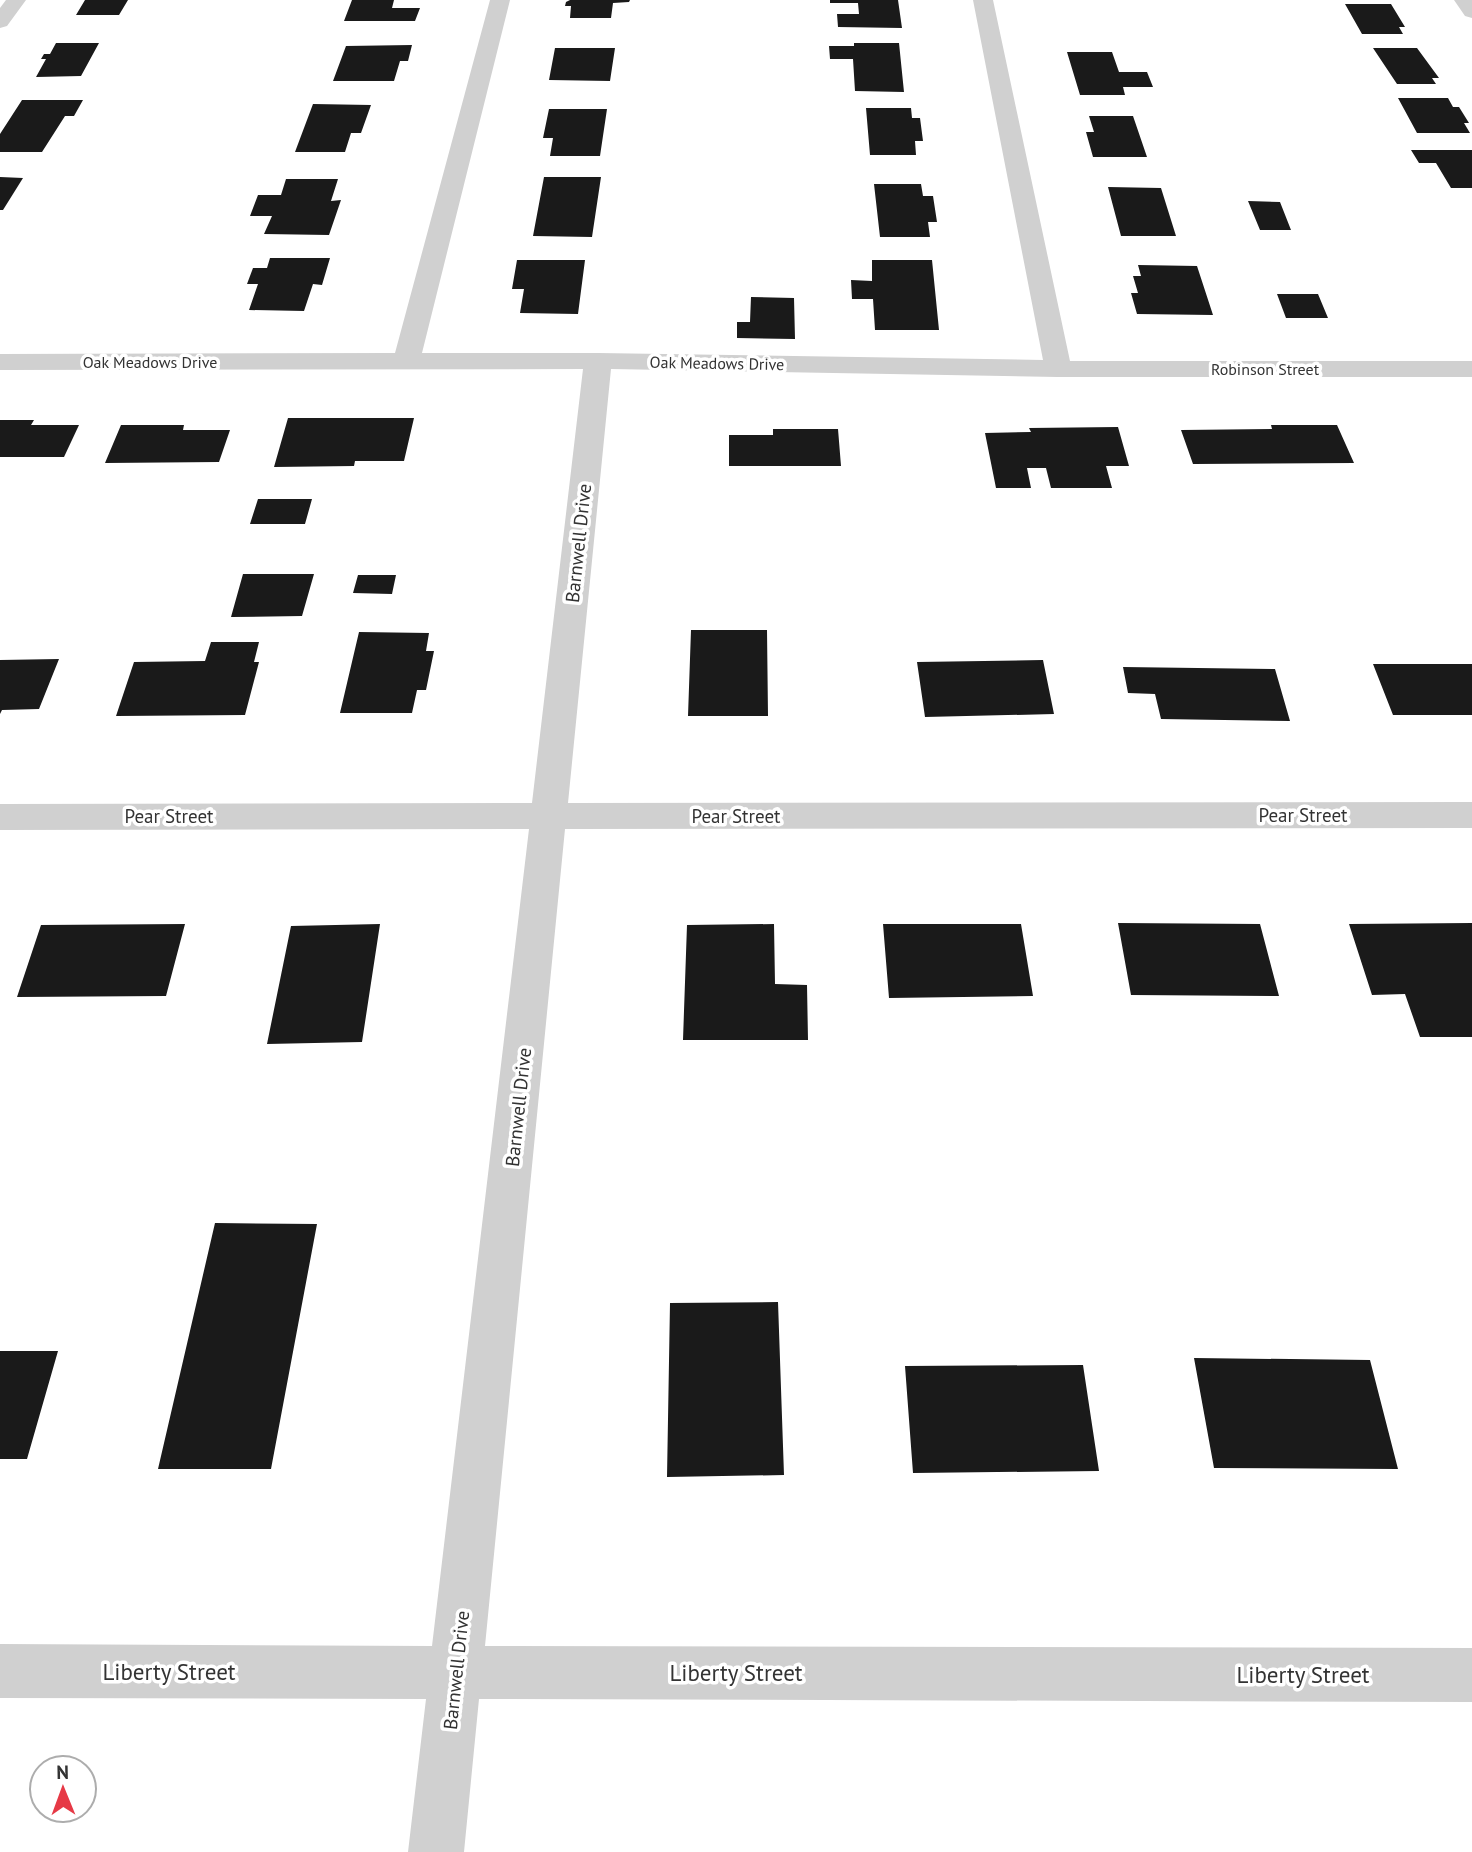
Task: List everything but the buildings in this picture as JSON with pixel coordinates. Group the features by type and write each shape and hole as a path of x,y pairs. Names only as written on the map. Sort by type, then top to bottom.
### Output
{"street":[{"path":"0,22 16,0"},
{"path":"406,362 500,0"},
{"path":"983,0 1058,369"},
{"path":"1464,0 1472,12"},
{"name":"Oak Meadows Drive","path":"0,362 597,361 1058,369"},
{"name":"Barnwell Drive","path":"436,1852 597,361"},
{"name":"Robinson Street","path":"1058,369 1472,369"},
{"name":"Pear Street","path":"0,817 1472,815"},
{"name":"Liberty Street","path":"0,1671 1472,1675"}]}
